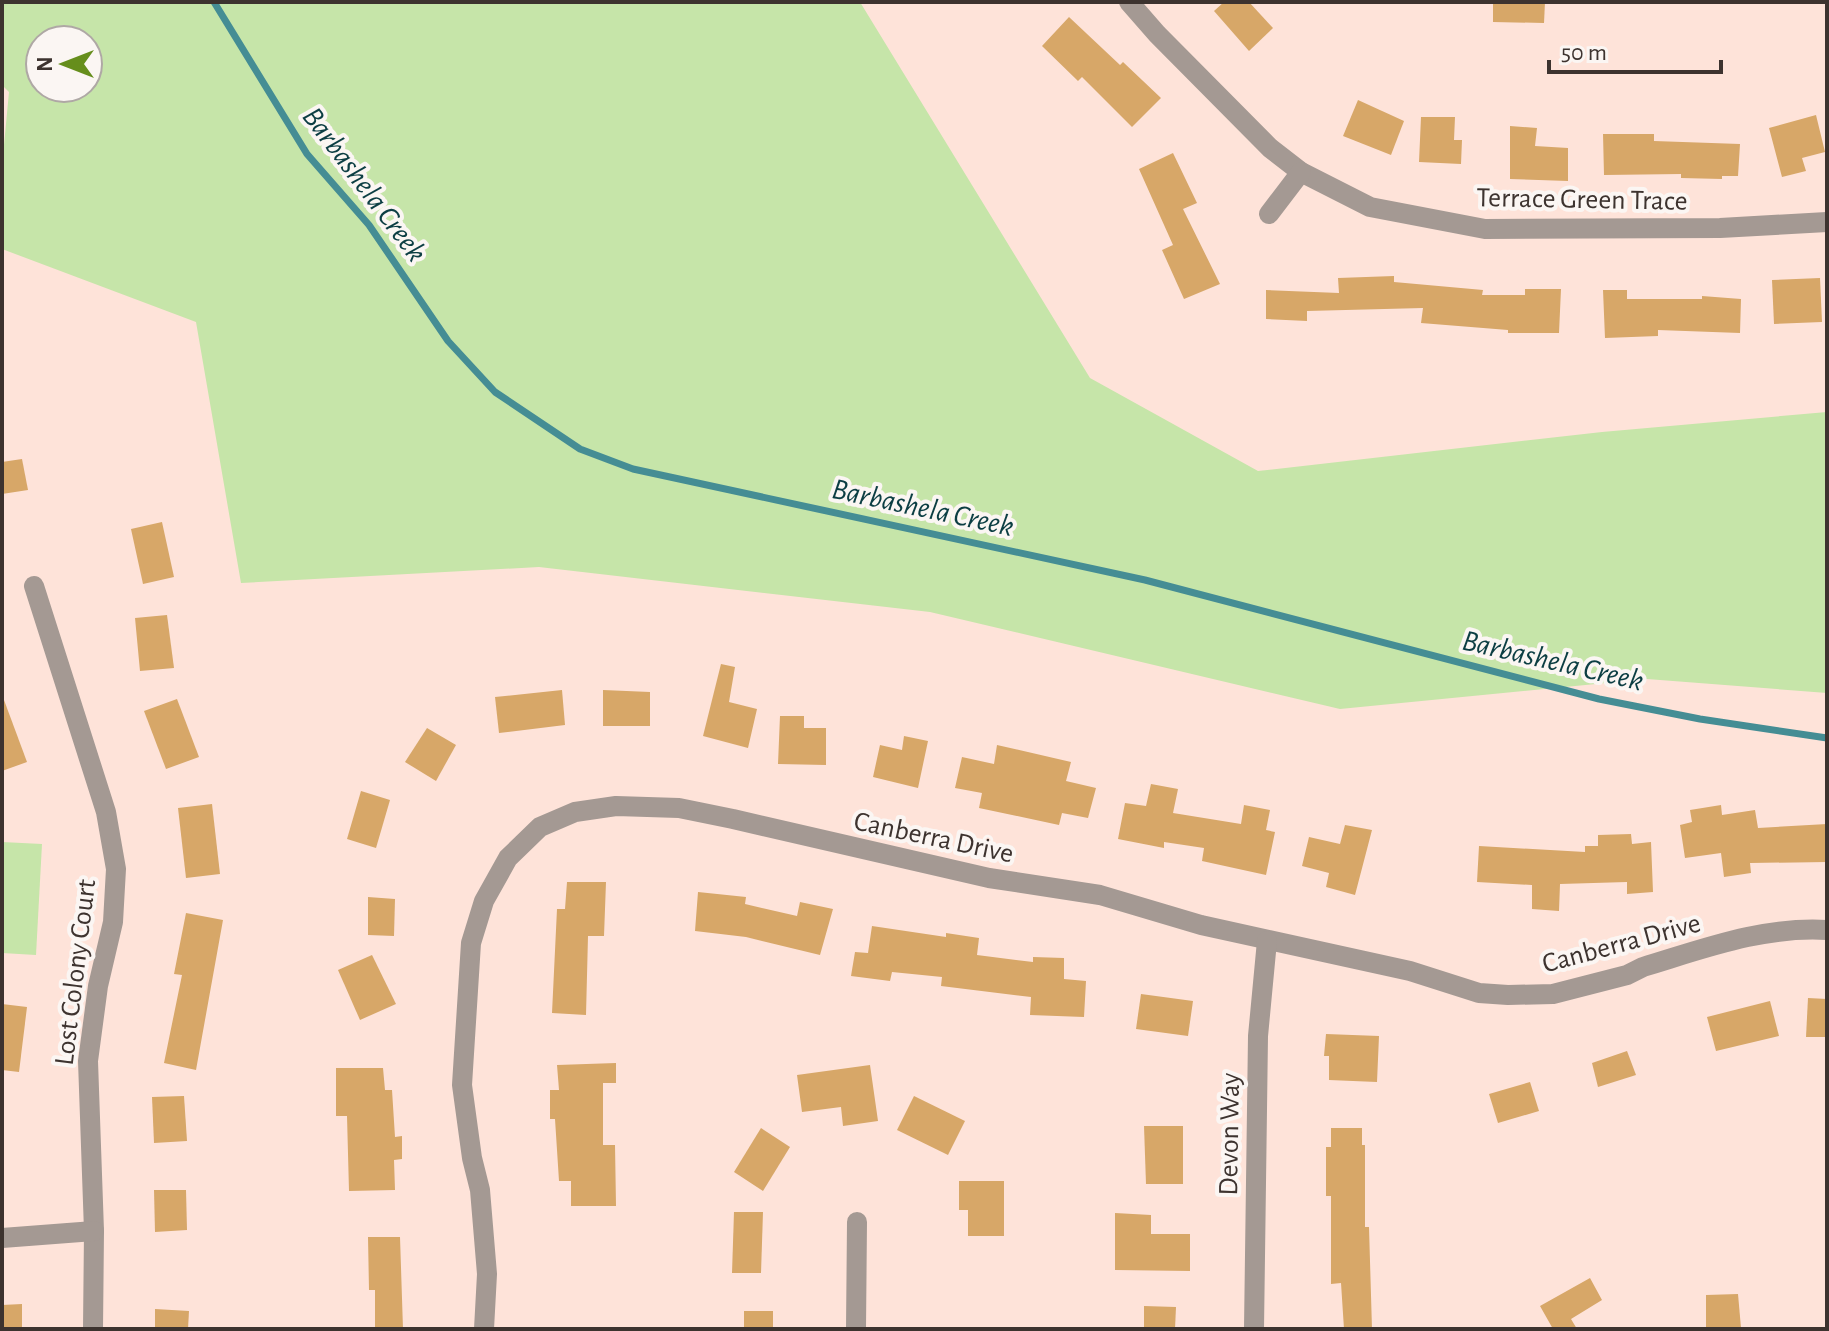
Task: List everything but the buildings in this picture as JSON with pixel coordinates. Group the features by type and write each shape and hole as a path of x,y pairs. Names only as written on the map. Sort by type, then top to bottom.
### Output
{"street":[{"name":"Terrace Green Trace","path":"1129,2 1270,148 1301,172 1370,207 1485,229 1720,228 1827,222"},
{"path":"1269,214 1301,172"},
{"name":"Lost Colony Court","path":"34,586 106,812 116,869 113,922 98,986 88,1061 94,1231 93,1329"},
{"name":"Canberra Drive","path":"484,1329 487,1274 480,1190 472,1158 462,1085 471,943 484,901 508,858 540,827 575,812 616,806 679,808 989,878 1100,895 1201,925 1410,971 1479,993 1553,994 1627,975 1643,967 1752,935 1827,930"},
{"name":"Devon Way","path":"1254,1329 1258,1036 1267,941"},
{"path":"856,1329 857,1222"},
{"path":"2,1238 94,1231"}],"green space":[{"path":"2,2 860,2 1090,378 1258,471 1602,432 1827,412 1827,693 1647,679 1340,709 930,612 539,567 241,583 196,322 2,249 2,166 9,92 2,85"},
{"path":"2,842 42,844 36,955 2,953"}],"waterway":[{"name":"Barbashela Creek","path":"214,2 307,154 369,225 448,341 495,392 580,449 633,469 1145,580 1599,699 1700,719 1827,738"}]}
